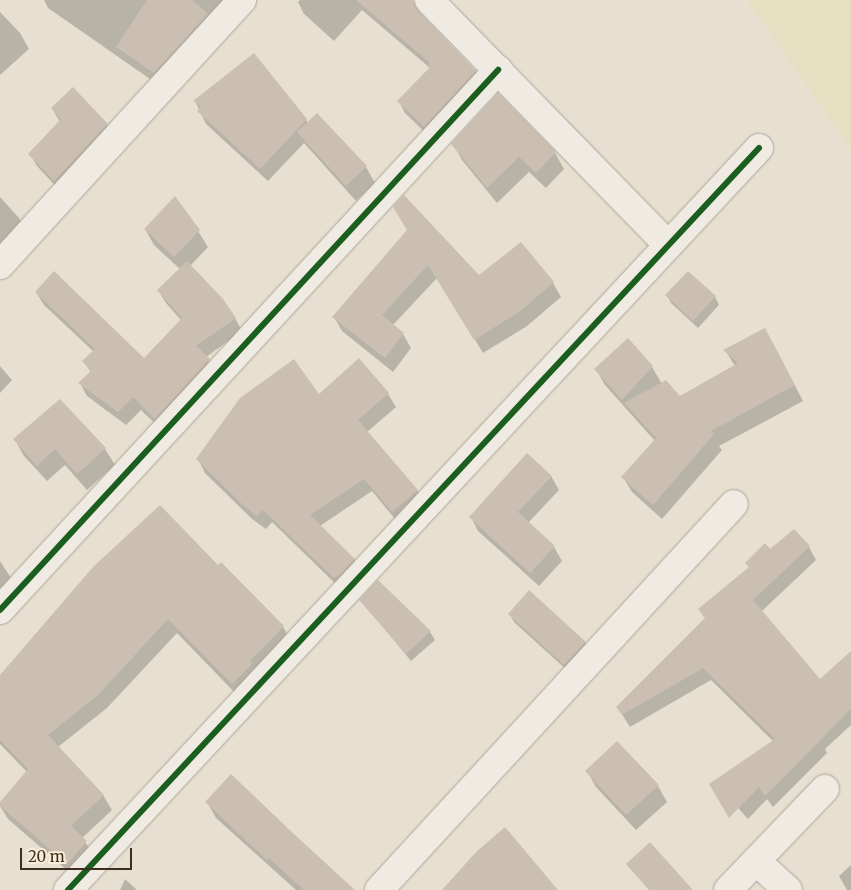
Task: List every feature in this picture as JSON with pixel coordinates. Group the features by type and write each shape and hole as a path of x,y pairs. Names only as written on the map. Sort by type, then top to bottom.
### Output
{"street":[{"path":"0,265 242,0"},
{"path":"429,0 668,245"},
{"path":"0,610 498,70"},
{"path":"68,890 759,148"},
{"path":"379,890 734,504"},
{"path":"728,890 825,789"},
{"path":"756,860 788,890"}],"shaded area":[{"path":"747,0 851,0 851,149"}],"building":[{"path":"147,0 192,0 208,14 154,73 116,47"},
{"path":"356,0 412,0 418,11 476,71 424,127 397,101 430,67 428,65 430,63"},
{"path":"254,53 307,119 260,169 197,111 201,106 193,101"},
{"path":"73,87 108,124 54,181 28,154 61,119 51,108"},
{"path":"498,93 556,152 536,173 519,157 487,188 451,144"},
{"path":"317,113 367,166 346,186 297,132"},
{"path":"404,195 479,275 521,242 554,282 519,312 474,340 428,265 382,315 404,333 385,358 332,317 407,230 393,207"},
{"path":"175,196 200,230 174,257 144,229"},
{"path":"187,261 223,299 236,318 196,346 210,359 155,419 133,397 118,412 78,383 91,371 82,361 95,349 35,292 54,271 144,358 182,318 157,290"},
{"path":"688,271 716,296 693,321 665,295"},
{"path":"765,328 795,385 711,431 714,434 653,505 621,477 656,438 624,403 666,380 680,396 738,363 723,350"},
{"path":"628,338 653,366 622,400 594,369"},
{"path":"359,358 389,393 358,420 418,490 392,512 364,479 310,515 355,559 339,576 334,578 263,510 257,516 243,505 196,459 240,398 294,359 319,394"},
{"path":"60,399 106,448 77,474 55,449 37,466 13,439"},
{"path":"527,453 552,476 518,512 555,546 530,573 469,517"},
{"path":"160,505 218,565 221,562 284,626 250,661 252,664 232,684 168,619 99,694 48,735 104,795 71,826 87,841 67,864 0,806 0,802 28,769 0,740 0,675 93,567"},
{"path":"794,529 810,546 753,600 820,679 851,651 851,709 765,796 759,787 729,818 709,784 775,739 703,668 622,715 616,707 705,618 698,609 749,567 745,563 765,543 770,549"},
{"path":"378,580 431,631 406,654 359,600"},
{"path":"529,590 586,642 564,665 508,614"},
{"path":"617,741 659,785 626,815 585,771"},
{"path":"231,774 355,890 304,890 269,858 267,860 205,802"},
{"path":"505,827 558,890 442,890 476,852"},
{"path":"650,842 693,890 649,890 626,864"}],"cycle path":[{"path":"0,610 498,70"},
{"path":"68,890 759,148"}]}
